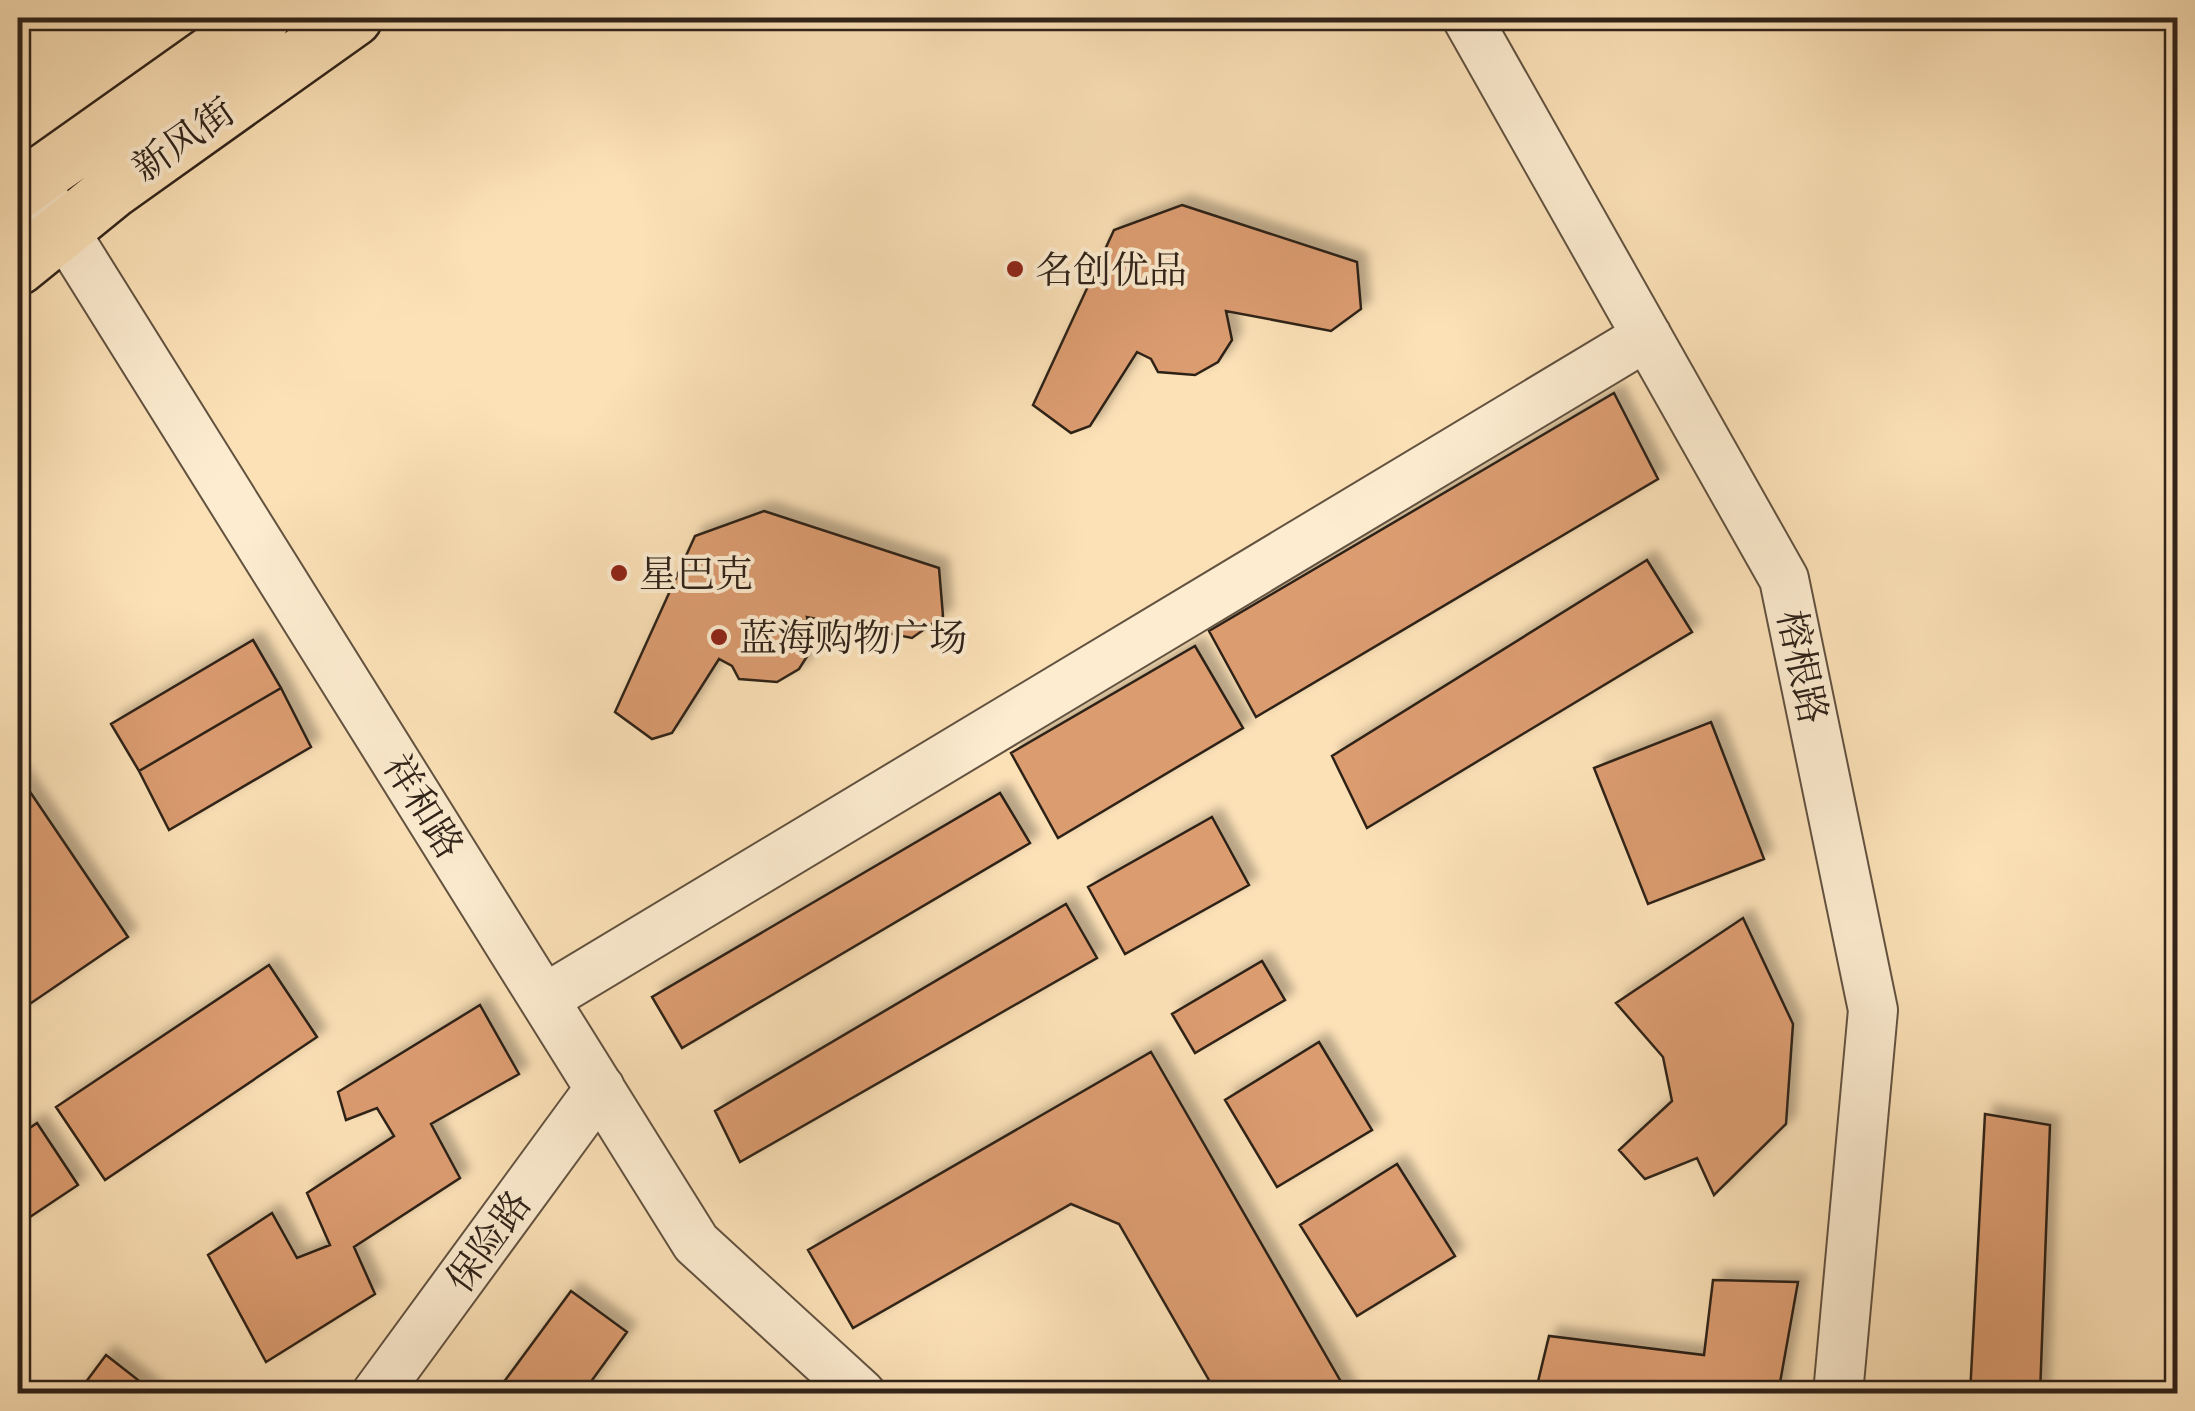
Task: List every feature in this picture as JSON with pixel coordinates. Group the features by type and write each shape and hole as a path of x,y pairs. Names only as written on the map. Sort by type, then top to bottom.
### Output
{"main road":[{"name":"新风街","path":"22,177 92,136 262,18"},
{"name":"新风街","path":"18,267 114,189 354,18"}],"street":[{"name":"榕根路","path":"1466,18 1784,579 1873,1010 1838,1394"},
{"name":"祥和路","path":"22,177 64,229 696,1243 861,1394"},
{"path":"544,998 1646,336"},
{"name":"保险路","path":"376,1394 600,1088"}],"building":[{"path":"1182,205 1357,262 1361,309 1331,331 1226,311 1232,340 1218,362 1195,375 1158,372 1151,359 1137,352 1090,426 1071,433 1033,405 1114,230"},
{"path":"1614,393 1658,479 1256,717 1209,631"},
{"path":"764,511 939,568 943,616 912,638 807,617 813,647 799,669 777,682 739,679 732,666 719,659 672,733 652,739 615,712 695,536"},
{"path":"1647,560 1692,632 1367,828 1332,756"},
{"path":"253,640 281,688 139,771 111,724"},
{"path":"1195,646 1243,728 1058,838 1011,753"},
{"path":"281,688 311,747 169,830 139,771"},
{"path":"1711,722 1764,859 1648,904 1594,768"},
{"path":"18,774 128,937 18,1012"},
{"path":"1000,793 1030,843 682,1048 652,997"},
{"path":"1212,817 1249,885 1125,954 1088,887"},
{"path":"1066,904 1097,958 740,1162 715,1111"},
{"path":"1743,918 1793,1024 1786,1124 1714,1195 1697,1158 1645,1179 1619,1150 1672,1101 1663,1057 1616,1003"},
{"path":"1262,961 1285,1000 1195,1053 1172,1014"},
{"path":"269,965 317,1037 105,1180 56,1107"},
{"path":"480,1005 519,1074 431,1124 460,1178 354,1247 375,1294 266,1362 208,1255 272,1213 297,1258 330,1245 307,1193 394,1136 377,1108 346,1120 338,1092"},
{"path":"1319,1042 1372,1130 1277,1187 1225,1100"},
{"path":"1151,1052 1348,1394 1217,1394 1119,1224 1071,1204 853,1328 808,1250"},
{"path":"1985,1114 2050,1125 2040,1394 1970,1394"},
{"path":"37,1123 78,1185 18,1225 18,1136"},
{"path":"1397,1164 1455,1256 1357,1316 1300,1225"},
{"path":"1713,1280 1798,1282 1778,1394 1535,1394 1549,1336 1704,1355"},
{"path":"571,1291 627,1332 582,1394 495,1394"},
{"path":"106,1355 156,1394 77,1394"}],"place":[{"name":"名创优品","path":"1015,269"},
{"name":"星巴克","path":"619,573"},
{"name":"蓝海购物广场","path":"719,637"}]}
